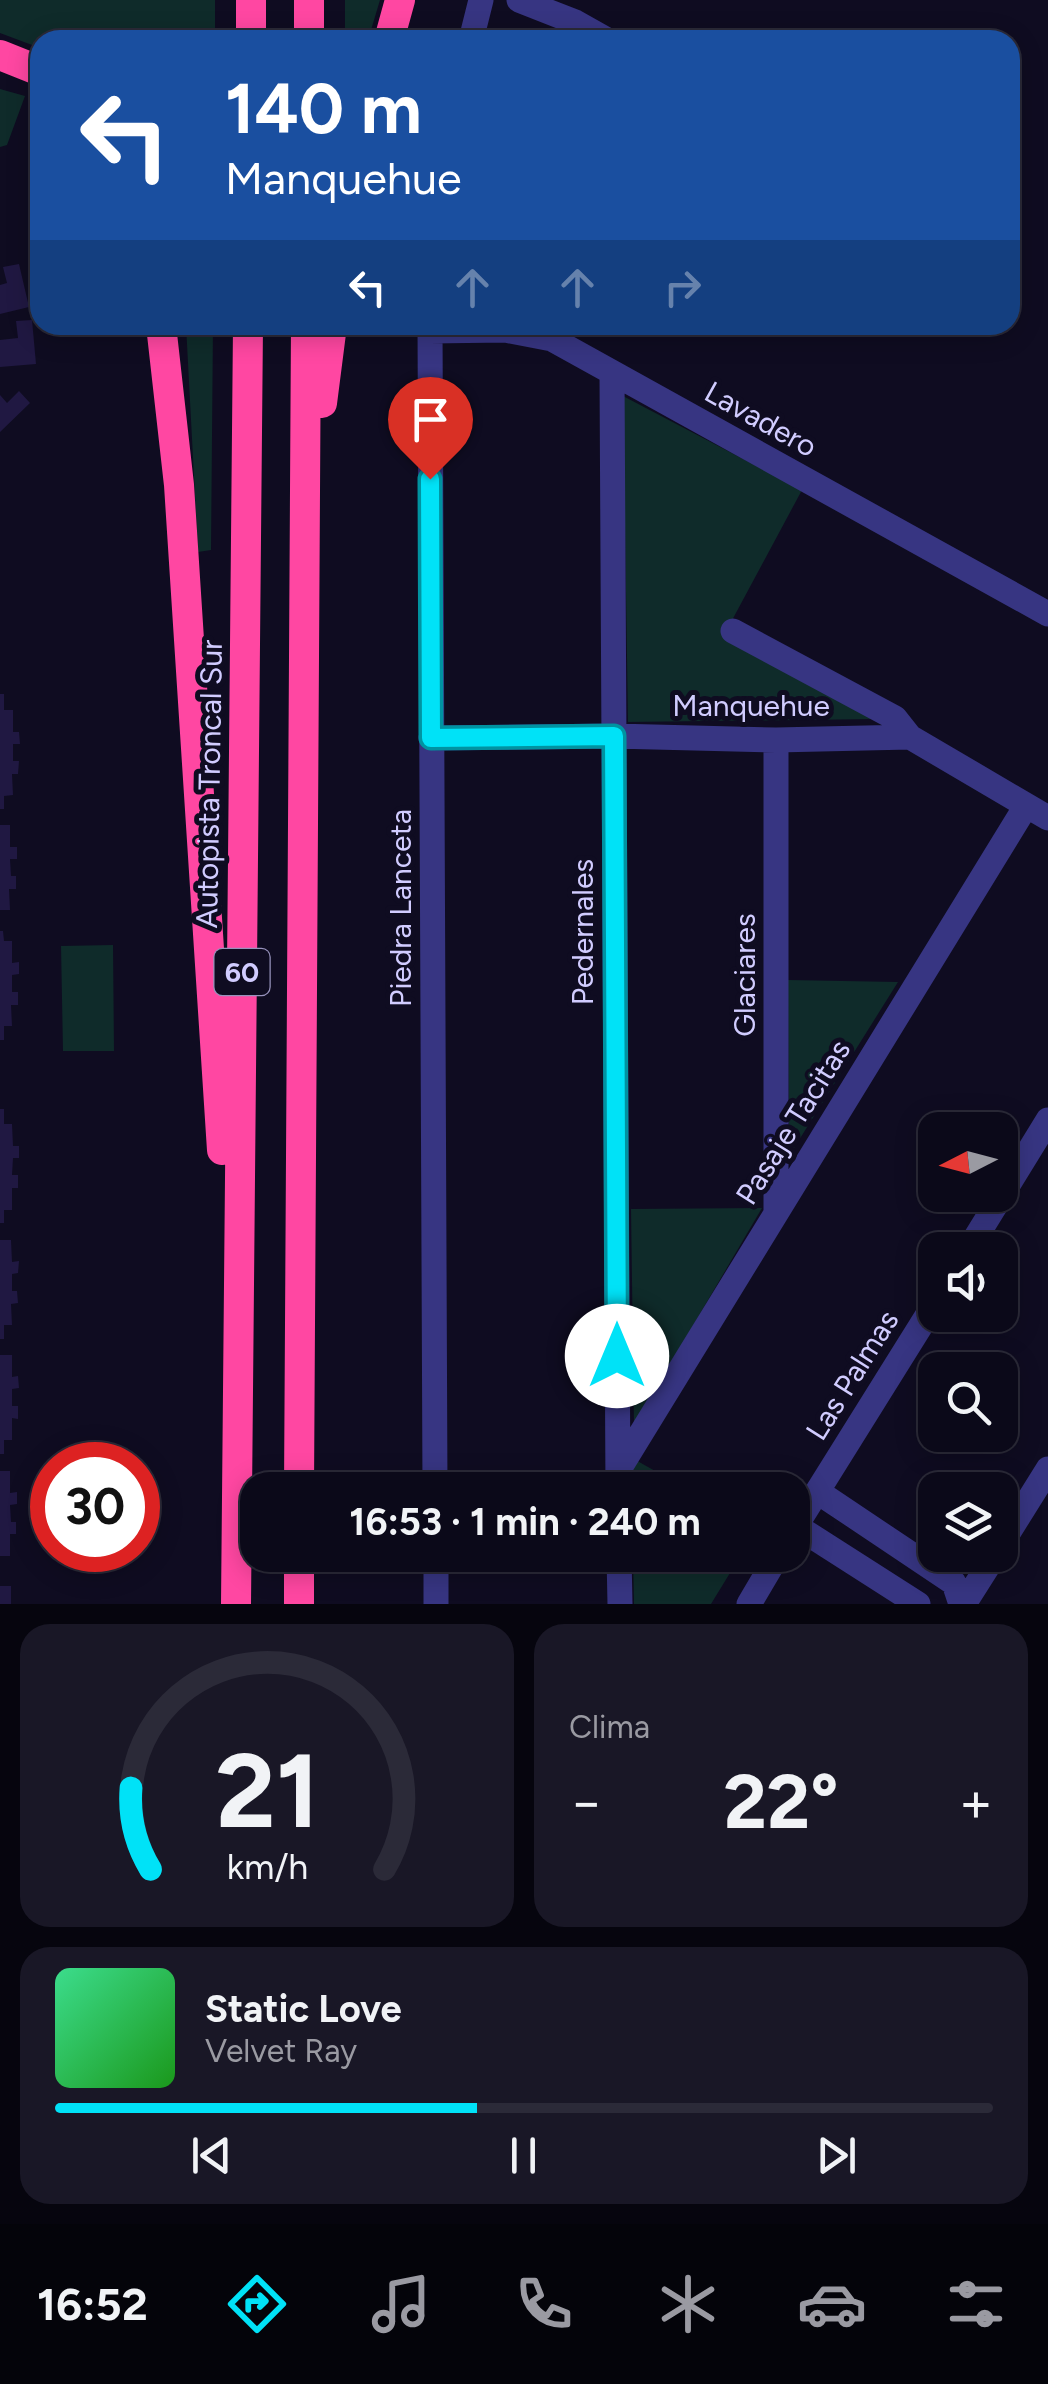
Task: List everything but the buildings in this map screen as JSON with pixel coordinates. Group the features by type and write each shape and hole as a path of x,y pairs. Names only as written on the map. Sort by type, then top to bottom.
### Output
{"highway":[{"path":"251,0 251,30"},
{"path":"309,0 309,30"},
{"path":"392,30 400,0"},
{"path":"0,55 30,68"},
{"path":"163,335 178,485 238,1384"},
{"name":"Autopista Troncal Sur","path":"236,1604 248,335"},
{"name":"60","path":"300,1472 306,335"},
{"path":"304,540 331,335"},
{"path":"299,1572 299,1604"}],"street":[{"path":"474,30 481,0"},
{"path":"519,0 589,30"},
{"name":"Piedra Lanceta","path":"430,335 435,1472"},
{"name":"Lavadero","path":"531,335 552,339 1048,614"},
{"name":"Pedernales","path":"612,374 618,1472"},
{"path":"733,632 896,718 910,737 1037,812"},
{"name":"Manquehue","path":"431,738 910,737"},
{"name":"Glaciares","path":"776,740 776,1211"},
{"name":"Pasaje Tacitas","path":"623,1472 776,1211 1037,812"},
{"path":"979,1232 1048,1120"},
{"name":"Las Palmas","path":"810,1504 918,1330"},
{"path":"1018,1517 1048,1469"},
{"path":"818,1492 954,1583 963,1604"},
{"path":"810,1539 918,1604"},
{"path":"436,1572 436,1604"},
{"path":"619,1572 620,1604"},
{"path":"749,1604 768,1572"},
{"path":"963,1604 983,1572"}],"green space":[{"path":"0,0 215,0 215,30 30,30 30,44 0,33"},
{"path":"345,0 380,0 371,30 345,30"},
{"path":"0,89 25,96 7,145 0,147"},
{"path":"187,335 213,335 211,550 198,552"},
{"path":"623,396 802,490 723,637 876,719 628,722"},
{"path":"113,945 114,1051 63,1051 61,946"},
{"path":"788,980 898,982 789,1156"},
{"path":"762,1208 634,1426 631,1209"},
{"path":"632,1458 657,1472 632,1472"},
{"path":"633,1572 731,1572 711,1604 634,1604"}],"route":[{"path":"430,479 431,738 614,736 617,1356"}]}
